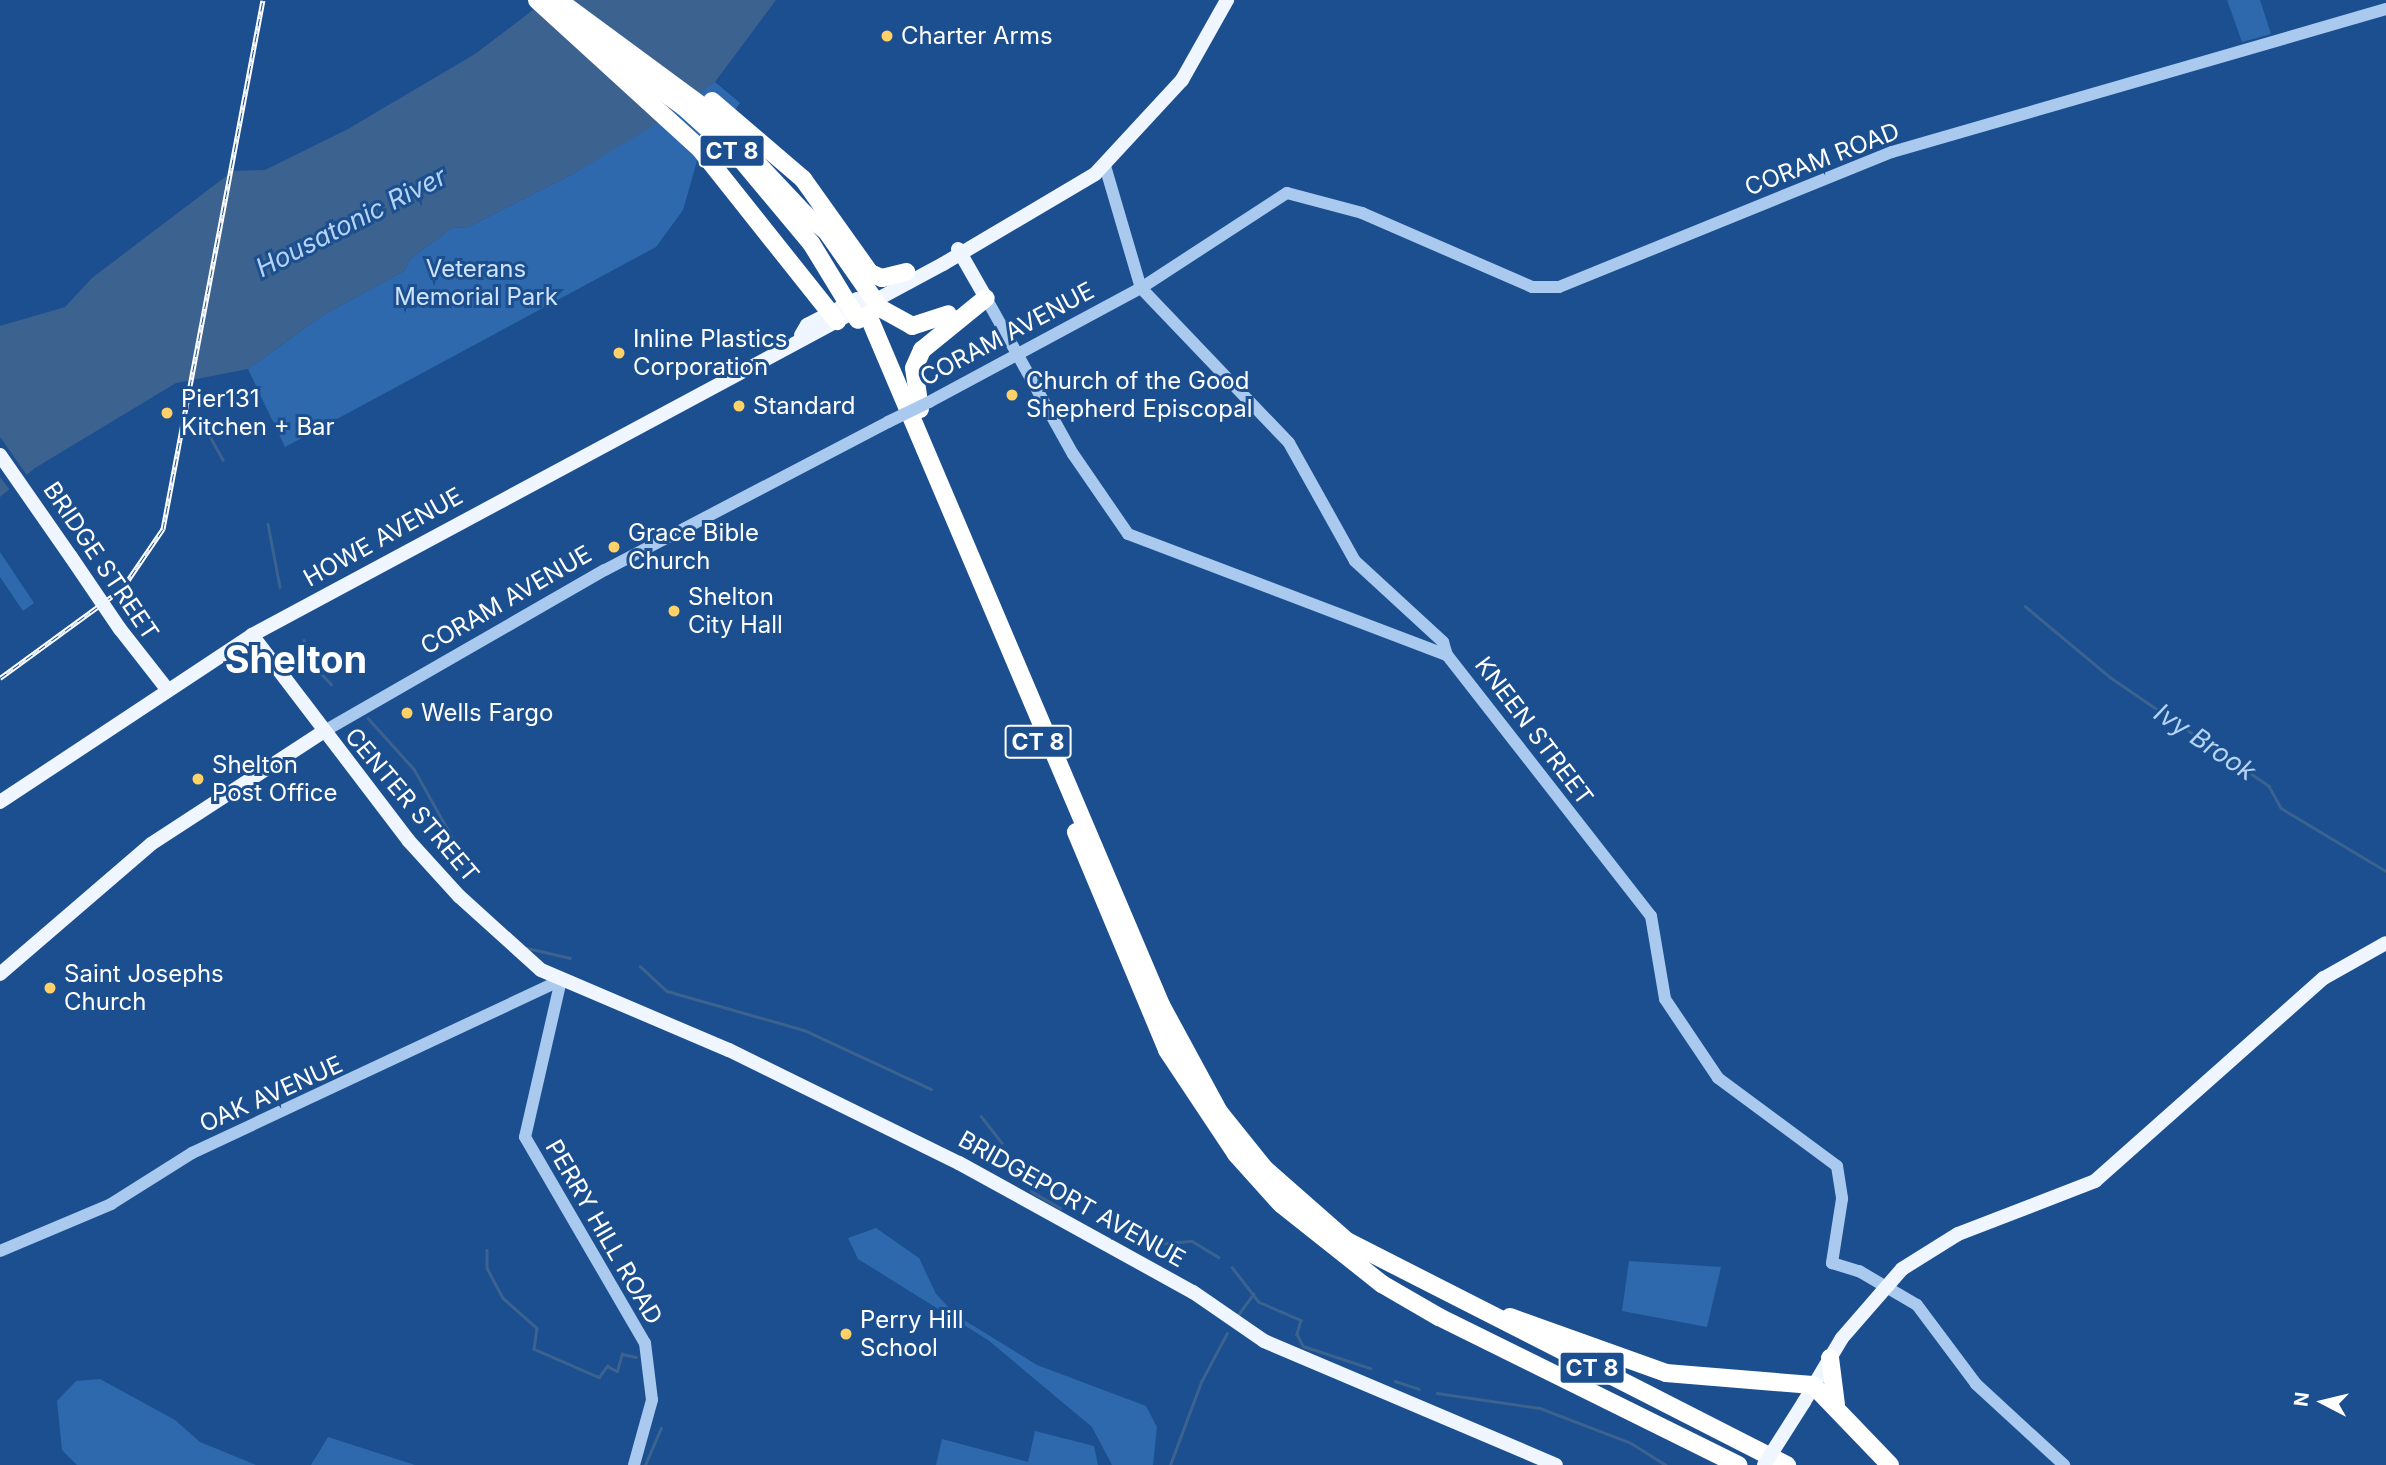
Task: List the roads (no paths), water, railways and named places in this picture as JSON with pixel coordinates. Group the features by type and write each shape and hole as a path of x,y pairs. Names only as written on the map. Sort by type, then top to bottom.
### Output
{"highway":[{"name":"CT 8","path":"537,0 684,107 739,157 869,314 1167,1050 1240,1148 1327,1243 1382,1284 1507,1353 1738,1465"},
{"name":"CT 8","path":"558,0 674,84 743,144 805,214 827,232 869,314 942,479 1161,1005 1189,1065 1240,1148"},
{"path":"565,21 700,149 832,317"},
{"path":"674,84 712,100 784,160 878,277 906,272"},
{"path":"869,314 915,326 986,298"},
{"path":"942,479 914,390 914,368 935,334 986,298"},
{"name":"CT 8","path":"1261,1173 1307,1210 1397,1271 1787,1465"},
{"path":"1397,1271 1666,1373 1813,1385 1890,1465"},
{"path":"1830,1358 1830,1385 1839,1411"}],"main road":[{"name":"HOWE AVENUE","path":"832,317 1105,166 1182,80 1227,0"},
{"name":"HOWE AVENUE","path":"0,802 252,635 801,335 906,272 958,249"},
{"name":"KNEEN STREET","path":"958,249 986,298"},
{"name":"BRIDGE STREET","path":"0,455 120,629 167,690"},
{"name":"CENTER STREET","path":"252,635 321,733 459,897 519,954 561,980"},
{"name":"CORAM AVENUE","path":"0,974 151,844 321,733"},
{"path":"1764,1465 1830,1358 1885,1284 1958,1234 2095,1181 2324,978 2386,943"},
{"name":"BRIDGEPORT AVENUE","path":"561,980 729,1050 959,1163 1193,1292 1264,1340 1556,1465"}],"street":[{"name":"CORAM ROAD","path":"1287,193 1362,213 1532,287 1559,287 1892,152 2386,9"},
{"path":"1105,166 1141,288 1289,443 1355,561 1434,634 1447,655"},
{"name":"CORAM AVENUE","path":"321,733 605,570 929,402 1141,288 1287,193"},
{"name":"KNEEN STREET","path":"986,298 1019,352 1073,454 1128,534 1447,655 1651,916 1665,999 1709,1066 1838,1166 1842,1199 1832,1264 1885,1284"},
{"name":"OAK AVENUE","path":"0,1251 111,1204 192,1153 561,980"},
{"name":"PERRY HILL ROAD","path":"561,980 525,1137 645,1343 652,1400 634,1465"},
{"path":"1885,1284 1932,1320 1976,1384 2064,1465"}],"water":[{"name":"Housatonic River","path":"546,0 776,0 715,82 648,129 573,174 468,227 452,228 410,259 404,271 323,315 248,369 176,383 35,468 0,497 0,326 65,307 92,278 233,171 265,170 348,129 475,54"}],"waterway":[{"path":"206,429 223,460"},
{"path":"268,524 280,587"},
{"name":"Ivy Brook","path":"2025,606 2110,677 2269,786 2281,808 2386,871"},
{"path":"304,640 308,656"},
{"path":"319,671 331,684"},
{"path":"368,718 414,769 467,864"},
{"path":"527,948 570,958"},
{"path":"640,966 667,991 804,1030 931,1089"},
{"path":"981,1116 1002,1143"},
{"path":"1031,1191 1060,1208"},
{"path":"1126,1231 1154,1244 1192,1241 1219,1257"},
{"path":"487,1250 487,1268 503,1298 537,1328 534,1349 599,1377 607,1366 617,1371 622,1354 636,1357"},
{"path":"1232,1267 1259,1302 1301,1320 1297,1334 1303,1346 1370,1368"},
{"path":"1238,1315 1253,1294"},
{"path":"1170,1465 1201,1382 1227,1333"},
{"path":"1395,1381 1419,1389"},
{"path":"1437,1393 1540,1408 1631,1443 1666,1465"},
{"path":"645,1465 661,1428"}],"railway":[{"path":"0,678 122,589 163,529 263,0"}],"place":[{"name":"Charter Arms","path":"887,36"},
{"name":"Inline Plastics Corporation","path":"619,353"},
{"name":"Church of the Good Shepherd Episcopal","path":"1012,395"},
{"name":"Standard","path":"739,406"},
{"name":"Pier131 Kitchen + Bar","path":"167,413"},
{"name":"Grace Bible Church","path":"614,547"},
{"name":"Shelton City Hall","path":"674,611"},
{"name":"Wells Fargo","path":"407,713"},
{"name":"Shelton Post Office","path":"198,779"},
{"name":"Saint Josephs Church","path":"50,988"},
{"name":"Perry Hill School","path":"846,1334"}],"district":[{"name":"Shelton","path":"296,660"}],"park label":[{"name":"Veterans Memorial Park","path":"476,283"}]}
